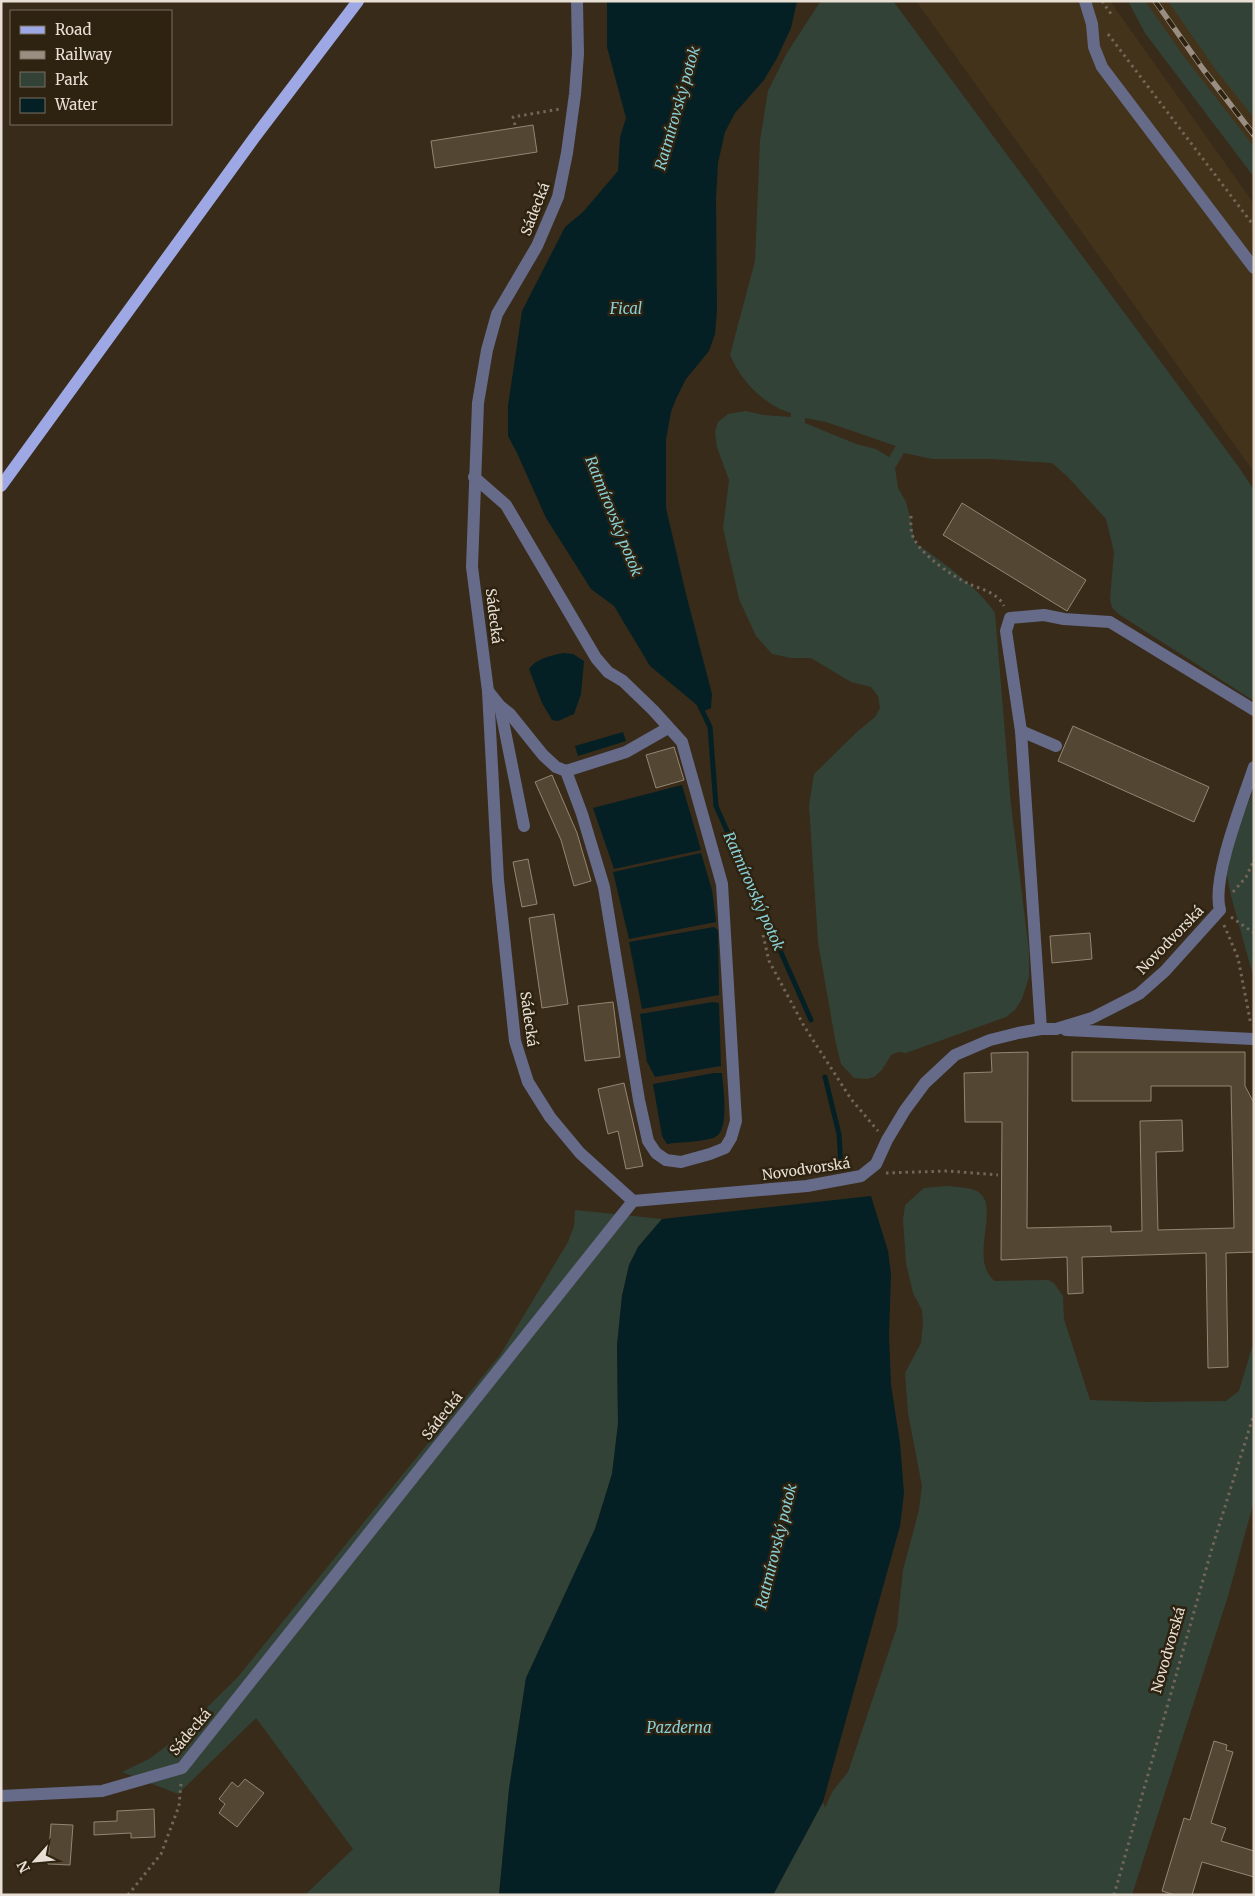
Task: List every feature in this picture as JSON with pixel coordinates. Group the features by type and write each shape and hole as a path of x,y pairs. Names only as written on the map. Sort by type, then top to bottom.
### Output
{"main road":[{"path":"1,486 254,138 358,1"}],"street":[{"name":"Sádecká","path":"1,1796 102,1791 182,1768 634,1202 580,1153 550,1117 528,1082 515,1041 498,880 488,691 472,566 478,403 487,350 498,314 537,246 558,197 567,153 573,107 578,54 577,1"},
{"path":"1085,1 1092,24 1094,47 1102,67 1254,268"},
{"path":"474,477 506,505 596,658 608,672 623,681 647,704 682,742 722,884 736,1121 725,1148 710,1154 681,1162 666,1160 656,1153 648,1141 639,1100 604,887 582,814 566,771"},
{"path":"1041,1029 1022,731 1006,631 1010,618 1044,615 1110,622 1254,710"},
{"path":"488,691 500,706 510,714 543,755 556,767 566,771 626,752 668,728"},
{"path":"500,706 524,826"},
{"path":"1022,731 1056,746"},
{"path":"1218,906 1220,873 1254,767"},
{"name":"Novodvorská","path":"634,1202 807,1186 861,1176 876,1164 886,1140 905,1110 926,1083 955,1055 990,1040 1018,1032 1056,1029 1092,1018 1139,994 1165,971 1218,906"},
{"path":"1056,1029 1253,1039"}],"path":[{"path":"1102,1 1111,14"},
{"path":"1106,32 1254,226"},
{"path":"515,124 513,116 573,107"},
{"path":"911,516 910,527 914,539 922,550 955,576 991,593 1001,601 1010,618"},
{"path":"1254,860 1246,877 1236,890 1218,906 1254,933"},
{"name":"Novodvorská","path":"1218,906 1238,958 1253,1039"},
{"path":"763,935 768,961 804,1026 851,1099 886,1140"},
{"path":"861,1176 890,1172 948,1171 998,1175"},
{"name":"Novodvorská","path":"1114,1895 1212,1548 1254,1414"},
{"path":"128,1895 161,1854 179,1806 182,1768"}],"shaded area":[{"path":"916,1 1110,1 1254,204 1254,472"},
{"path":"1139,1 1171,1 1254,113 1254,157"}],"green space":[{"path":"822,1 893,1 1254,490 1254,701 1112,608 1110,599 1114,552 1106,519 1067,476 1052,463 990,459 932,459 904,453 895,468 898,488 906,502 915,543 970,585 995,613 1011,805 1029,951 1029,977 1022,999 1015,1010 1006,1017 906,1053 898,1052 891,1055 882,1070 874,1077 867,1079 854,1078 841,1064 835,1039 818,942 809,805 814,774 875,717 880,708 878,696 871,687 851,682 811,658 791,658 772,654 756,636 739,599 723,528 729,480 717,447 715,432 718,422 728,414 746,411 763,415 791,417 791,413 772,404 754,391 740,374 730,355 755,261 760,141 768,91 787,53","holes":["805,418 826,422 896,446 889,457 876,449 856,444 805,423"]},
{"path":"1128,1 1145,1 1182,54 1254,147 1254,177 1145,33"},
{"path":"1168,1 1254,1 1254,118 1216,70"},
{"path":"1254,790 1254,979 1227,875 1234,835"},
{"path":"947,1186 971,1189 983,1196 987,1218 984,1259 987,1271 995,1281 1048,1280 1054,1283 1063,1296 1064,1319 1090,1400 1146,1402 1226,1401 1239,1391 1254,1341 1254,1501 1228,1596 1132,1895 773,1895 823,1802 825,1808 832,1792 848,1772 897,1627 903,1570 919,1510 922,1486 908,1413 905,1373 921,1343 923,1323 922,1310 913,1293 906,1263 903,1220 905,1205 924,1188"},
{"path":"575,1210 662,1219 638,1247 629,1265 622,1296 617,1345 618,1424 612,1474 595,1529 526,1678 509,1789 499,1895 305,1895 353,1849 256,1718 178,1794 122,1772 149,1759 173,1741 237,1678 500,1355 568,1242 574,1226"}],"water":[{"name":"Fical","path":"607,1 797,1 791,28 777,58 764,80 735,113 725,132 718,163 716,199 717,311 715,334 709,351 686,379 676,399 671,412 666,440 666,508 712,694 711,708 704,711 650,666 614,606 591,589 546,518 508,436 508,406 522,311 565,227 583,212 618,171 620,137 626,118 607,47"},
{"path":"563,653 573,654 584,661 581,694 574,714 558,721 552,720 542,703 529,669 540,660"},
{"path":"623,732 626,741 578,756 575,746"},
{"path":"682,785 701,850 614,869 593,808"},
{"path":"701,853 712,890 716,922 629,939 613,872"},
{"path":"714,927 718,930 719,995 642,1009 629,942"},
{"path":"713,1002 719,1003 721,1066 655,1077 647,1062 640,1014"},
{"path":"722,1073 724,1118 720,1133 715,1137 705,1140 667,1144 662,1136 653,1084"},
{"name":"Pazderna","path":"871,1196 888,1251 891,1274 889,1336 891,1385 900,1443 904,1493 900,1526 823,1802 773,1895 499,1895 509,1789 526,1678 595,1529 612,1474 618,1424 617,1345 622,1296 629,1265 638,1247 662,1219"}],"building":[{"path":"533,125 537,152 435,168 431,141"},
{"path":"962,503 1086,580 1067,611 943,535"},
{"path":"1073,726 1209,787 1194,822 1058,761"},
{"path":"674,747 684,780 656,788 646,755"},
{"path":"552,775 577,833 591,881 574,886 561,840 535,782"},
{"path":"528,859 537,904 522,907 513,862"},
{"path":"554,914 568,1004 542,1008 529,918"},
{"path":"1090,933 1092,959 1052,963 1050,936"},
{"path":"613,1002 620,1057 585,1061 578,1006"},
{"path":"1028,1052 1027,1228 1111,1226 1111,1232 1142,1231 1140,1121 1182,1120 1183,1151 1156,1152 1158,1230 1234,1228 1231,1086 1151,1086 1151,1101 1072,1101 1072,1052 1245,1052 1245,1086 1254,1103 1254,1252 1226,1253 1228,1367 1208,1368 1206,1253 1082,1257 1083,1293 1068,1294 1067,1257 1001,1260 1002,1122 965,1122 964,1073 992,1072 991,1053"},
{"path":"624,1083 643,1166 626,1169 618,1131 608,1134 598,1089"},
{"path":"1214,1741 1227,1745 1226,1750 1233,1752 1211,1823 1226,1828 1221,1841 1254,1851 1254,1877 1202,1862 1192,1895 1175,1895 1162,1891 1184,1818 1190,1820"},
{"path":"245,1779 264,1793 237,1827 219,1813 225,1804 219,1799 232,1782 238,1787"},
{"path":"154,1809 155,1837 131,1838 131,1833 94,1835 94,1822 117,1821 117,1811"},
{"path":"51,1824 73,1825 70,1865 48,1864"}],"waterway":[{"name":"Ratmírovský potok","path":"699,704 710,727 716,806 811,1020"},
{"name":"Ratmírovský potok","path":"825,1077 839,1134 841,1167"}],"railway":[{"path":"1155,1 1203,69 1254,135"}]}
